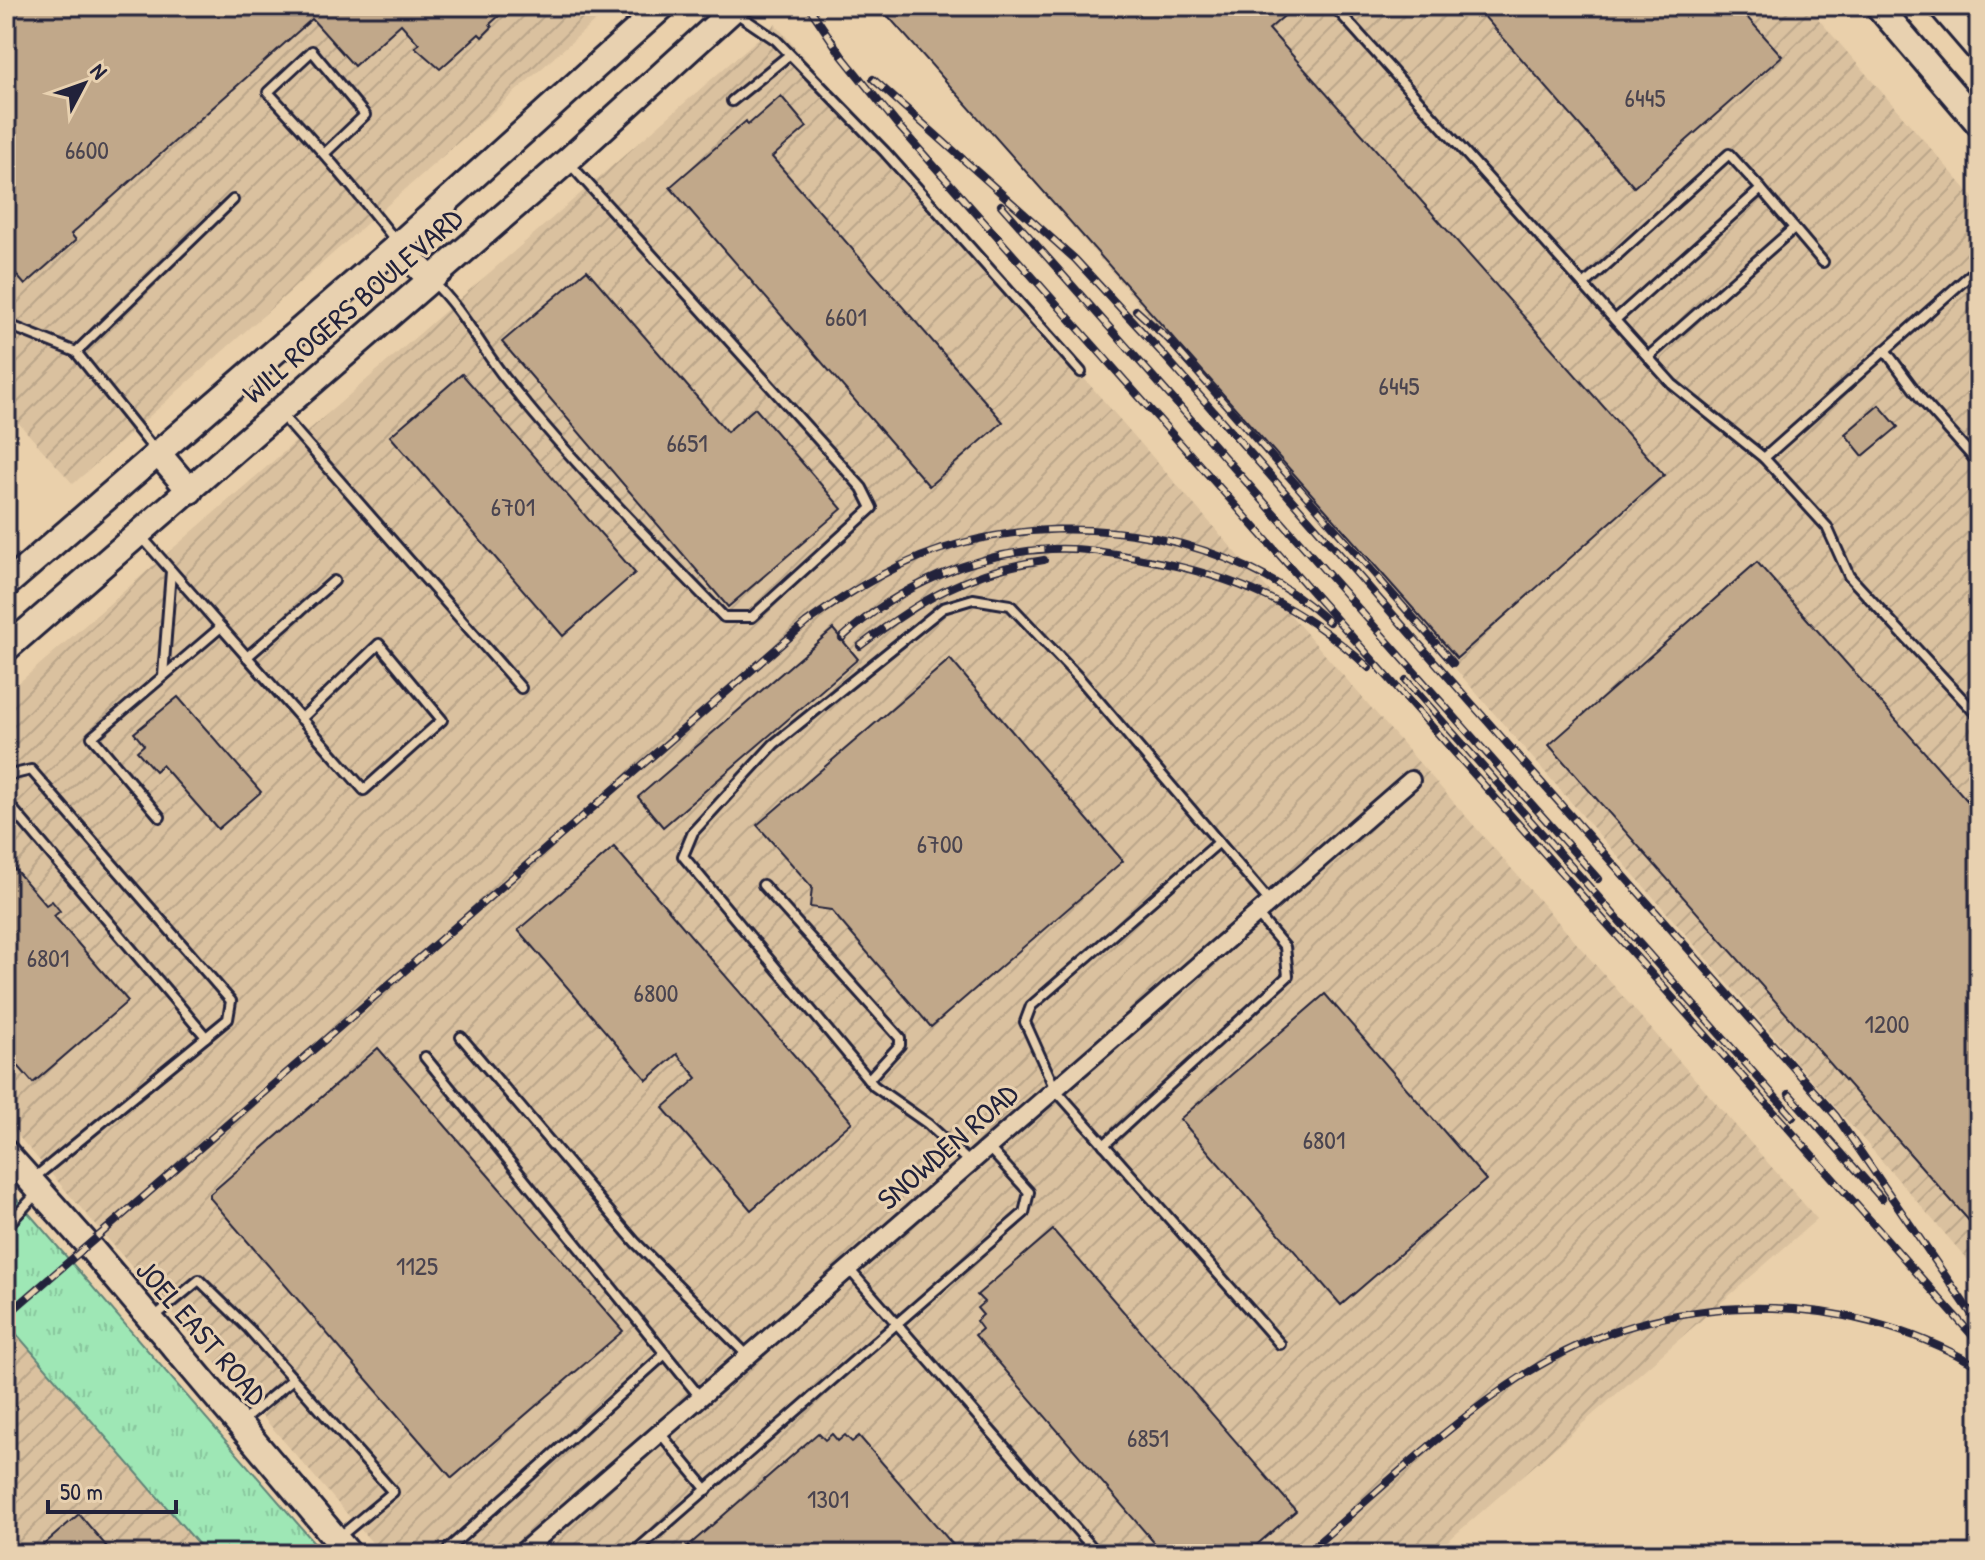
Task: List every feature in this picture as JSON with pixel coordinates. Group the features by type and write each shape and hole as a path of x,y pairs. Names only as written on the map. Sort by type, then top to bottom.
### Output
{"main road":[{"name":"WILL ROGERS BOULEVARD","path":"6,585 398,245 663,6"},
{"path":"1878,6 1979,124"},
{"path":"1941,6 1979,50"},
{"name":"WILL ROGERS BOULEVARD","path":"6,649 567,161 733,7"},
{"path":"398,245 430,279"},
{"path":"158,453 190,491"},
{"name":"JOEL EAST ROAD","path":"6,1153 343,1547"}],"street":[{"name":"SNOWDEN ROAD","path":"520,1554 1411,780"}],"lane":[{"path":"1334,6 1672,384 1764,458 1827,527 1849,576 1979,717"},
{"path":"733,7 776,40 885,152 1081,372"},
{"path":"325,153 365,115 312,51 268,92 325,153 398,245"},
{"path":"732,101 789,55"},
{"path":"1584,285 1729,154 1823,262"},
{"path":"430,279 449,297 504,377 606,494 724,617 752,617 872,508 862,488 567,161"},
{"path":"1615,320 1761,189"},
{"path":"76,352 233,200"},
{"path":"1648,357 1794,228"},
{"path":"1764,458 1979,267"},
{"path":"6,324 76,352 158,453"},
{"path":"1885,350 1922,400 1979,464"},
{"path":"279,412 521,688"},
{"path":"139,534 301,719 364,790 442,720 379,644 301,719"},
{"path":"163,676 171,571"},
{"path":"247,657 334,581"},
{"path":"970,1163 928,1124 868,1080 683,856 693,832 774,744 943,608 973,599 1010,605 1080,679 1217,844 1270,902"},
{"path":"160,817 92,737 221,627"},
{"path":"6,776 31,770 231,1001 228,1019 35,1186 6,1227"},
{"path":"6,801 206,1037"},
{"path":"1217,844 1031,1006 1025,1022 1055,1089 1280,1344"},
{"path":"763,885 900,1038 900,1045 868,1080"},
{"path":"1104,1145 1288,976 1285,947 1257,914"},
{"path":"461,1037 635,1242 748,1356"},
{"path":"425,1057 700,1398"},
{"path":"632,1554 1024,1213 1029,1192 988,1147"},
{"path":"848,1269 899,1323 1098,1554"},
{"path":"150,1321 199,1280 293,1379 393,1492 343,1547"},
{"path":"449,1548 665,1354"},
{"path":"238,1424 293,1379"},
{"path":"660,1433 707,1490"}],"shaded area":[{"path":"6,6 612,6 73,484 6,409"},
{"path":"881,6 1807,6 1979,204 1979,1273"},
{"path":"775,24 1817,1219 1433,1554 382,1554 6,1122 6,694"},
{"path":"6,1322 207,1554 6,1554"}],"green space":[{"path":"6,1187 324,1554 207,1554 6,1322"}],"building":[{"path":"6,6 510,6 490,24 492,27 482,37 479,34 440,69 415,47 419,44 401,24 354,66 312,19 71,234 76,240 25,285 6,263"},
{"path":"1288,6 1291,10 1269,29 1664,475 1457,658 880,7"},
{"path":"1475,6 1737,6 1782,56 1634,187"},
{"path":"781,96 807,127 772,157 1003,422 929,486 670,187 746,121 748,125"},
{"path":"587,270 727,432 755,408 842,509 728,607 502,342"},
{"path":"462,374 635,573 563,636 390,436"},
{"path":"1879,405 1898,427 1863,456 1845,434"},
{"path":"1757,562 1979,814 1979,1232 1549,745"},
{"path":"833,629 858,659 663,827 638,797"},
{"path":"950,659 1123,861 931,1027 831,910 810,907 812,887 757,825"},
{"path":"178,697 261,792 218,829 162,765 155,771 137,751 144,745 134,733"},
{"path":"614,847 852,1122 751,1210 663,1108 697,1078 677,1054 647,1080 518,930"},
{"path":"6,859 46,905 52,901 60,911 54,916 128,1001 33,1083 6,1052"},
{"path":"1325,994 1486,1180 1341,1305 1180,1119"},
{"path":"378,1048 623,1331 452,1478 210,1198 210,1194"},
{"path":"1053,1230 1296,1511 1246,1554 1164,1554 975,1335 982,1329 976,1321 983,1315 977,1308 984,1302 977,1295"},
{"path":"818,1433 825,1440 832,1434 838,1441 845,1435 852,1442 859,1436 961,1554 679,1554"},
{"path":"79,1514 113,1554 33,1554"}],"railway":[{"path":"809,7 842,56 896,123 1979,1343"},
{"path":"873,79 1075,259 1162,353 1836,1116 1979,1325"},
{"path":"1001,205 1598,879"},
{"path":"1136,310 1169,340 1453,663"},
{"path":"6,1316 806,623 880,576 920,557 962,543 1009,534 1057,530 1107,531 1156,538 1203,550 1249,568 1291,592 1329,622"},
{"path":"842,638 912,588 966,565 1022,552 1075,549 1181,567 1240,585 1318,627 1369,668"},
{"path":"860,646 903,615 946,590 992,572 1044,560"},
{"path":"1406,680 1793,1117"},
{"path":"1789,1094 1882,1199"},
{"path":"1305,1554 1497,1393 1580,1345 1635,1325 1693,1312 1752,1308 1811,1311 1870,1322 1926,1341 1979,1367"}]}
